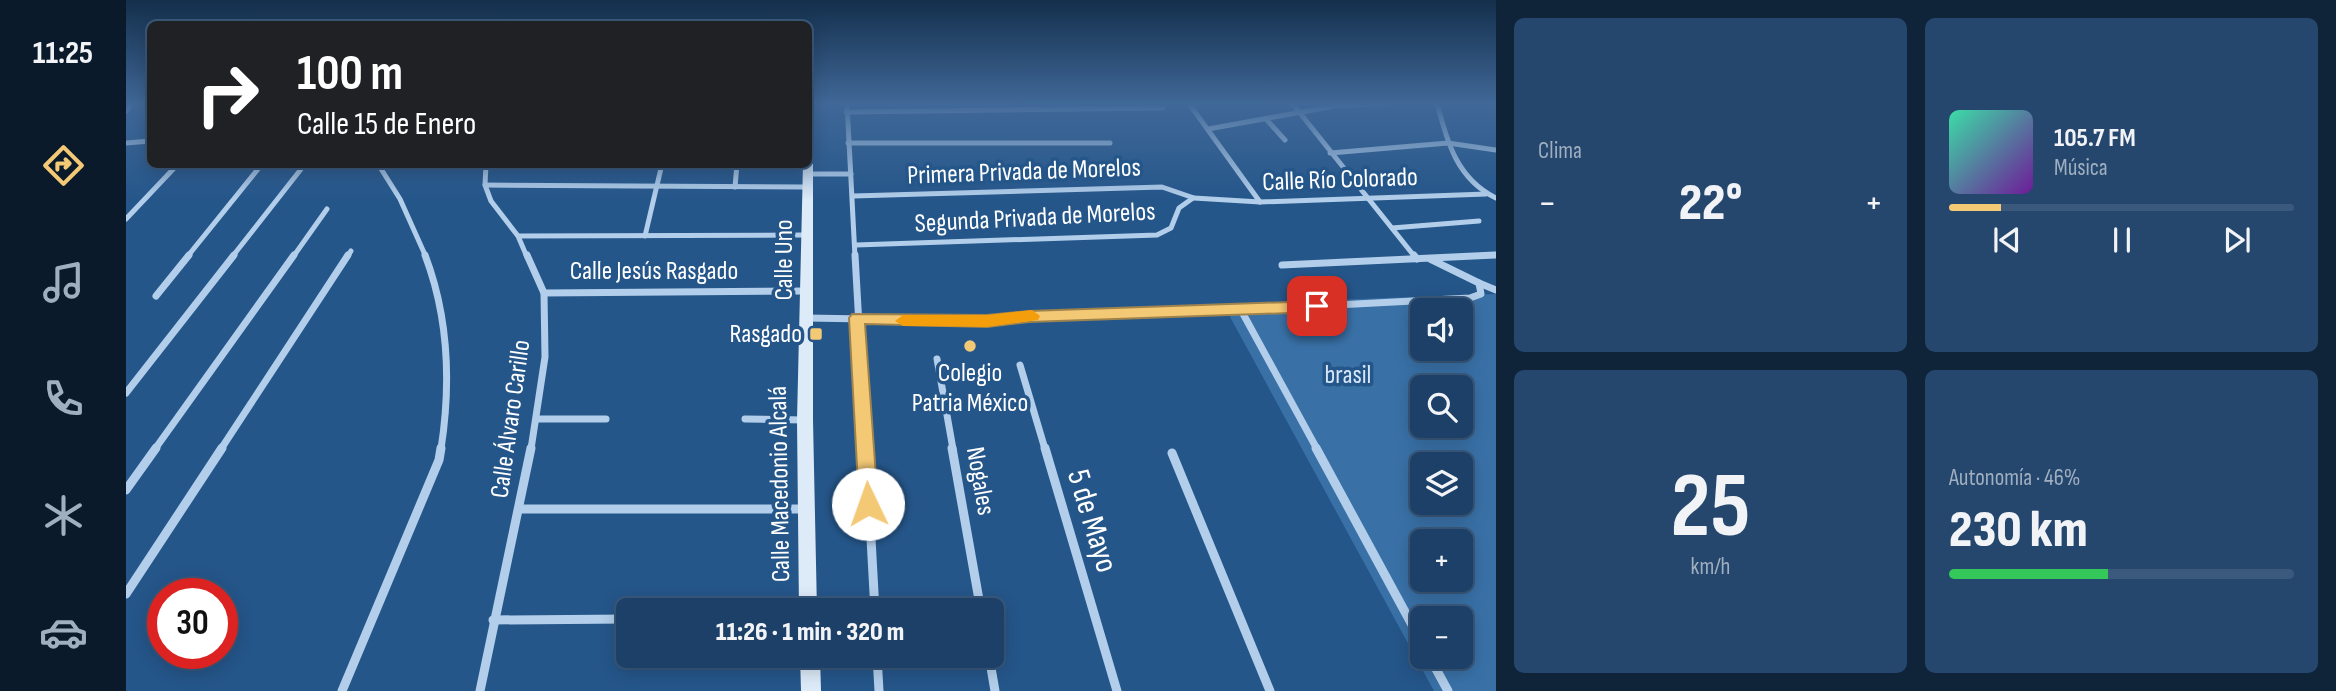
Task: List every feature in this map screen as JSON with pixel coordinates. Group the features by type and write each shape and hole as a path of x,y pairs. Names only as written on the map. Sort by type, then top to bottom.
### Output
{"street":[{"path":"847,135 856,245 857,318 874,598"},
{"path":"1212,135 1260,202"},
{"path":"1280,135 1285,141"},
{"path":"1317,135 1417,259"},
{"path":"1446,135 1459,169 1486,194 1496,198"},
{"path":"127,144 147,141"},
{"path":"848,143 1110,143"},
{"path":"1330,153 1448,143 1496,150"},
{"path":"126,219 174,168"},
{"path":"156,296 259,168"},
{"path":"126,393 302,168"},
{"path":"342,691 439,460 444,435 449,355 442,307 423,248 381,168"},
{"path":"486,168 485,185 735,187 808,175 851,174"},
{"path":"645,236 661,168"},
{"path":"735,187 737,168"},
{"name":"Calle Uno","path":"805,357 808,175"},
{"name":"Calle Álvaro Carillo","path":"480,691 537,419 545,357 544,293 518,236 491,201 485,185"},
{"name":"Primera Privada de Morelos","path":"853,196 1162,187 1194,198"},
{"name":"Calle Río Colorado","path":"1194,198 1260,202 1486,194"},
{"name":"Segunda Privada de Morelos","path":"856,245 1157,235 1169,232 1174,226 1175,210 1181,203 1194,198"},
{"path":"126,490 327,209"},
{"path":"1392,228 1479,221"},
{"path":"518,236 807,235"},
{"path":"126,594 351,251"},
{"path":"1282,265 1496,255"},
{"path":"1430,259 1481,286 1496,290"},
{"path":"806,318 987,321 1029,316 1241,310 1471,298 1481,294 1481,286"},
{"name":"Calle Jesús Rasgado","path":"544,293 807,291"},
{"path":"1241,310 1410,621"},
{"name":"Calle Macedonio Alcalá","path":"805,357 808,598"},
{"name":"Nogales","path":"937,359 979,598"},
{"name":"5 de Mayo","path":"1020,365 1117,691"},
{"path":"537,419 606,419"},
{"path":"745,419 805,420"},
{"path":"1172,453 1270,691"},
{"path":"519,509 807,509"},
{"path":"493,620 616,619"},
{"path":"810,668 811,691"},
{"path":"878,668 880,691"},
{"path":"991,668 995,691"},
{"path":"1436,669 1448,691"}],"green space":[{"name":"brasil","path":"1496,294 1496,691 1434,691 1422,669 1473,669 1473,606 1410,606 1410,647 1223,304"}],"slow traffic":[{"path":"903,321 987,321 1032,316"}],"place":[{"name":"Rasgado","path":"816,334"},
{"name":"Colegio Patria México","path":"970,346"}],"route":[{"path":"868,504 857,318 987,321 1029,316 1317,306"}]}
